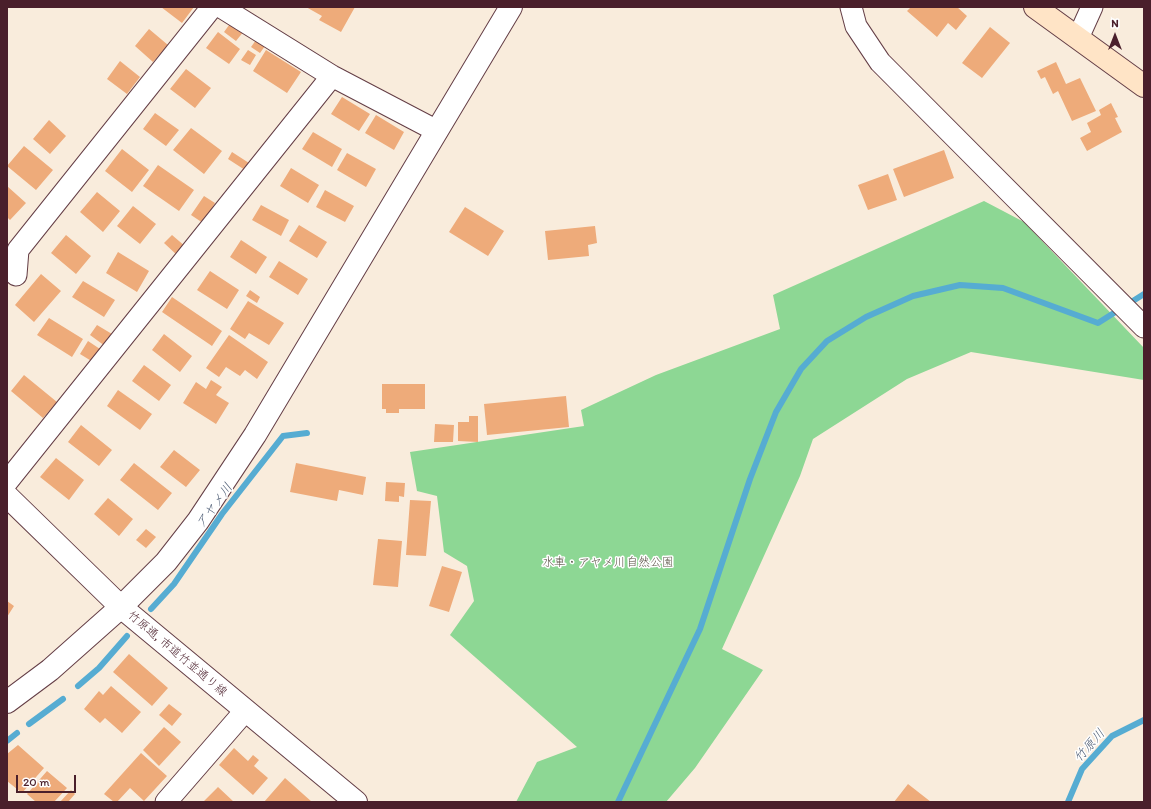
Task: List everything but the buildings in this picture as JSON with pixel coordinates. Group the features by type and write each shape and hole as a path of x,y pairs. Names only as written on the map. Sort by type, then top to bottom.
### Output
{"main road":[{"path":"1035,7 1144,86"}],"street":[{"path":"16,275 18,250 212,7"},
{"path":"220,7 332,76 437,131"},
{"path":"7,702 50,670 121,608 166,562 198,521 255,435 511,7"},
{"path":"851,7 856,26 880,62 1144,327"},
{"path":"1078,38 1092,7"},
{"path":"7,482 332,76"},
{"name":"竹原通, 市道竹並通り線","path":"7,496 121,608 356,802"},
{"path":"166,802 245,710"}],"green space":[{"name":"水車・アヤメ川自然公園","path":"984,201 1024,222 1144,348 1144,380 971,352 907,379 813,439 800,476 722,649 763,670 695,768 666,802 516,802 537,762 577,747 450,635 474,601 467,566 444,552 437,496 417,491 410,452 584,426 581,410 656,375 780,329 773,295"}],"waterway":[{"path":"618,802 700,629 750,479 776,412 801,369 827,341 866,317 913,296 960,285 1003,288 1098,323 1144,294"},
{"name":"アヤメ川","path":"151,609 174,584 222,514 283,436 307,433"},
{"name":"アヤメ川","path":"78,686 99,668 127,636"},
{"name":"アヤメ川","path":"29,724 63,699"},
{"name":"竹原川","path":"1068,802 1082,769 1112,736 1144,720"},
{"name":"アヤメ川","path":"7,741 17,733"}]}
